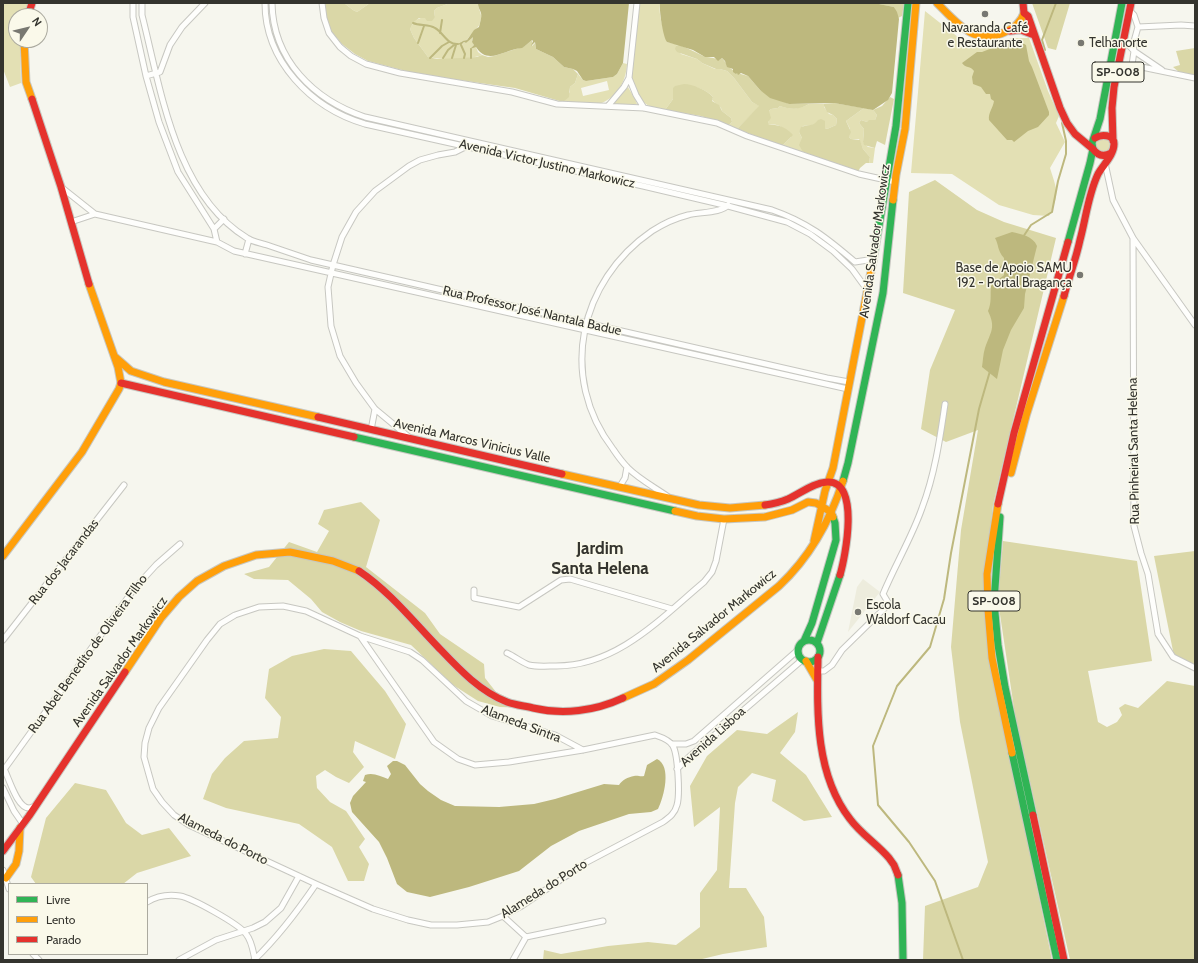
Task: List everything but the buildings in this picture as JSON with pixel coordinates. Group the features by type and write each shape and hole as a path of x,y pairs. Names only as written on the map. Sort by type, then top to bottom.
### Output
{"street":[{"path":"133,3 133,17 146,76 159,122 178,172 214,229 218,242"},
{"name":"Rua Professor José Nantala Badue","path":"142,3 142,15 168,119 186,168 211,207 234,230 249,239 311,260 827,378 849,386"},
{"path":"146,76 160,72 170,45 182,27 205,3"},
{"name":"Avenida Victor Justino Markowicz","path":"265,3 269,33 281,60 303,88 317,101 336,113 355,121 728,206 787,222 810,234 833,251 852,269 868,291"},
{"name":"Avenida Victor Justino Markowicz","path":"272,3 272,17 275,31 287,56 308,84 320,94 348,111 365,117 772,210 801,221 813,228 855,262"},
{"path":"322,3 324,18 329,33 340,47 351,56 366,64 400,73 512,92 557,104 644,108 717,122 748,136 859,174 895,182"},
{"path":"608,106 624,87 629,78 637,3"},
{"name":"Avenida Salvador Markowicz","path":"813,545 825,491 835,458 868,291 896,126 908,3"},
{"name":"Avenida Salvador Markowicz","path":"3,851 35,806 161,618 179,597 197,582 224,566 256,555 290,552 333,561 355,570 372,580 410,617 459,670 486,691 507,702 546,711 568,712 595,708 619,700 654,684 688,660 779,586 801,563 826,525 841,488 848,463 883,292 895,182 905,129 916,3"},
{"path":"936,3 972,35 979,38 989,39 1006,32 1022,20 1024,13 1023,3"},
{"name":"SP-008","path":"1056,960 992,658 988,610 988,574 995,516 1014,433 1086,178 1092,143 1095,138 1101,112 1122,3"},
{"path":"1130,6 1138,27 1133,45 1134,51 1132,65"},
{"name":"SP-008","path":"1064,960 1005,687 998,646 994,602 1000,518 1013,464 1050,335 1078,247 1098,173 1114,147 1112,108 1114,87 1130,6"},
{"path":"1024,13 1030,23 1060,108 1067,123 1097,155 1105,156 1111,153"},
{"path":"1138,27 1181,25 1195,26"},
{"path":"1006,32 1021,30 1034,36"},
{"path":"1123,39 1134,51 1165,71"},
{"path":"3,556 82,452 119,389 121,382 115,357 90,286 61,187 26,82 24,48"},
{"path":"1118,68 1132,65 1195,78"},
{"path":"629,78 636,95 644,108"},
{"path":"1079,137 1091,139 1098,135 1105,134 1113,141"},
{"path":"411,439 375,409 356,383 340,356 331,326 328,287 342,237 356,212 376,191 409,166 420,160 455,152 467,146 469,140"},
{"path":"1105,163 1113,200 1134,238 1195,325"},
{"path":"61,187 95,214"},
{"path":"669,497 645,482 627,467 606,440 593,416 584,383 581,358 584,330 590,308 612,267 628,251 646,236 665,224 688,215 720,210 728,206 730,200"},
{"path":"71,222 95,214"},
{"name":"Rua Professor José Nantala Badue","path":"95,214 218,242 234,251 331,274 584,330 849,386"},
{"path":"214,229 224,219"},
{"name":"Rua Pinheiral Santa Helena","path":"1134,238 1134,526 1148,574 1158,634 1173,658 1195,668"},
{"path":"245,254 249,239"},
{"path":"852,269 855,262 868,260 874,254"},
{"name":"Avenida Marcos Vinicius Valle","path":"115,357 130,371 164,382 699,505 732,508 762,506 784,501 818,484 828,482"},
{"name":"Avenida Marcos Vinicius Valle","path":"121,382 697,516 724,518 765,517 792,510 808,502 816,503 822,506"},
{"path":"822,506 831,512 835,523 836,540 812,623 798,650 798,654 806,662 818,670 824,670 832,665 842,650 890,604 883,594 922,509 938,447 945,404"},
{"path":"371,430 375,409"},
{"path":"843,418 848,424 856,421"},
{"path":"818,484 829,470 835,458"},
{"path":"620,486 625,478 627,467"},
{"path":"817,643 838,580 849,531 849,510 846,499 841,488 835,483 828,482"},
{"name":"Rua dos Jacarandas","path":"3,640 124,485"},
{"path":"697,516 699,505"},
{"path":"507,653 528,665 570,666 586,663 609,655 632,642 704,582 712,572 716,561 724,518"},
{"name":"Rua Abel Benedito de Oliveira Filho","path":"4,770 134,589 156,565 180,544"},
{"path":"474,590 474,598 519,606 561,580 570,579 672,608"},
{"name":"Alameda do Porto","path":"360,636 306,611 283,606 259,607 235,615 220,624 206,640 163,702 149,728 145,743 144,757 153,789 162,802 174,815 189,825 373,909 408,920 431,925 457,925 488,922 504,916 520,907 587,862 663,822 672,815 677,805 679,794 676,754 673,744"},
{"path":"360,636 434,742 458,759 475,765 509,762 584,750 655,735 662,737 673,744"},
{"name":"Alameda Sintra","path":"360,636 410,652 422,660 466,701 492,716 555,735 584,750"},
{"path":"804,641 811,640 817,643 820,650 818,657 820,737 825,766 832,790 844,812 858,829 890,860 897,871 901,893 903,960"},
{"name":"Avenida Lisboa","path":"673,744 686,744 694,741 798,650"},
{"path":"806,662 813,661 818,657"},
{"path":"806,662 818,680"},
{"name":"Avenida Lisboa","path":"677,768 749,705 806,662"},
{"name":"Avenida Lisboa","path":"743,697 749,705"},
{"path":"4,770 21,805 28,808 35,806"},
{"path":"3,788 21,826 19,851 16,864 6,878"},
{"path":"3,870 8,885"},
{"path":"179,960 216,940 253,928 265,922 281,908 299,876"},
{"path":"255,960 295,915 316,884"},
{"path":"148,901 156,897 169,895 180,896 192,900 238,926 246,934 252,946 255,960"},
{"path":"504,916 526,937"},
{"path":"513,960 526,937 603,921"}],"shaded area":[{"path":"3,3 29,3 27,8 8,8 8,48 20,48 21,83 10,87 3,69"},
{"path":"325,3 344,3 357,12 370,3 450,3 437,8 434,11 435,17 432,21 427,21 425,18 419,18 413,23 410,29 414,38 428,57 437,59 477,57 482,55 488,57 525,46 532,40 532,46 535,43 536,49 553,57 564,67 573,69 578,74 575,83 570,87 569,97 563,102 515,88 417,74 368,61 355,54 342,44 331,31 326,16"},
{"path":"344,3 370,3 357,12"},
{"path":"450,3 478,3 481,15 480,22 467,40 461,42 461,45 473,37 472,41 474,45 471,49 476,47 478,52 482,55 477,57 455,59 428,57 414,38 410,29 414,22 420,18 435,17 434,11 437,8"},
{"path":"478,3 629,3 623,63 617,74 613,77 586,81 583,80 577,71 564,67 553,57 536,49 535,42 531,46 532,40 522,48 491,56 481,53 476,47 470,49 474,45 472,42 473,37 466,43 464,42 461,45 458,44 467,40 474,30 479,27 481,12"},
{"path":"638,3 660,3 661,18 667,42 679,45 676,46 681,54 697,59 715,69 727,71 752,102 760,106 737,129 729,125 732,122 731,118 712,100 713,97 701,89 692,86 678,86 673,99 665,110 649,106 636,94 631,81"},
{"path":"660,3 874,3 894,7 899,19 892,93 888,100 873,110 834,103 789,104 770,98 760,90 748,76 741,73 738,75 737,73 736,74 733,72 733,69 727,67 722,58 718,61 714,57 705,57 693,50 667,42 664,35"},
{"path":"873,3 904,3 902,16 898,18 894,7"},
{"path":"1032,3 1070,3 1056,50 1048,48"},
{"path":"925,11 963,41 985,47 1012,38 1029,38 1048,91 1059,116 1056,123 1065,142 1050,168 1056,187 1056,197 1049,216 1033,215 999,205 952,174 911,173"},
{"path":"1015,39 1026,45 1029,61 1049,115 1038,127 1028,131 1014,142 1012,140 1007,140 989,120 989,115 994,101 991,99 990,94 986,94 981,87 973,84 972,77 974,71 962,63 977,52 982,52"},
{"path":"679,45 705,57 719,60 722,58 730,68 737,73 748,76 760,90 789,104 809,104 794,109 780,106 769,111 771,118 768,122 769,125 782,127 793,135 782,146 737,129 759,106 752,102 727,71 716,69 702,63 697,59 677,52 675,49 676,46"},
{"path":"1195,48 1195,76 1179,72 1173,67 1180,65 1176,51"},
{"path":"623,63 627,64 625,77 616,93 611,98 599,104 563,102 570,92 570,87 575,83 578,74 583,80 586,81 613,77 617,74","holes":["607,81 609,90 583,96 581,88"]},
{"path":"684,84 699,88 710,94 713,97 712,101 719,105 722,111 731,118 732,122 729,125 701,116 665,110 673,99 673,88"},
{"path":"628,87 637,104 615,104 615,101"},
{"path":"890,97 894,99 885,145 877,141 875,148 864,145 864,129 859,123 861,120 867,122 869,120 875,120 877,115 873,110 882,106"},
{"path":"834,103 864,108 846,121 851,132 849,137 851,139 860,140 863,149 870,157 869,163 866,163 858,172 803,152 799,145 802,138 799,132 801,127 812,124 821,119 825,121 825,128 827,129 836,125 837,119 827,112 824,106 824,104"},
{"path":"809,104 824,104 824,107 829,114 833,115 837,119 836,125 827,129 825,128 825,121 803,126 799,132 802,138 803,152 782,146 791,137 782,127 768,124 769,111 780,106 795,108"},
{"path":"864,108 873,110 877,115 875,120 867,122 861,120 859,123 864,129 863,142 868,147 875,148 873,163 869,163 870,157 863,149 859,139 851,139 849,137 850,129 846,121"},
{"path":"1103,138 1108,140 1110,145 1108,150 1103,152 1098,150 1096,145 1098,140"},
{"path":"935,180 977,210 1004,222 1056,238 993,505 985,577 994,680 1052,960 923,960 925,906 978,887 988,862 960,722 951,647 961,530 978,430 946,442 921,429 930,370 955,310 903,293 909,192"},
{"path":"1012,232 1030,238 1037,246 1025,294 1024,308 1011,330 1003,350 997,379 982,367 984,350 992,330 992,322 988,311 991,286 1004,275 1004,270 999,268 1004,262 1004,258 995,238"},
{"path":"361,502 380,520 366,567 425,613 440,634 484,664 485,678 496,692 528,708 500,707 478,701 453,685 411,645 361,631 340,622 322,612 311,599 288,580 254,579 244,574 269,567 289,542 317,552 329,531 318,524 324,510"},
{"path":"1003,541 1137,561 1152,661 1088,671 1098,722 1107,727 1117,722 1122,715 1119,708 1125,704 1138,708 1167,681 1195,686 1195,960 1070,960 1015,715 998,601"},
{"path":"1195,551 1195,667 1174,656 1154,556"},
{"name":"Escola Waldorf Cacau","path":"863,579 880,592 848,632 857,587"},
{"path":"324,649 351,651 385,691 406,724 395,759 355,741 353,752 364,767 349,783 325,770 316,776 317,788 330,802 346,811 365,839 359,847 369,864 364,881 348,881 332,847 299,824 226,808 203,799 212,774 225,758 244,741 278,738 281,717 265,698 269,669 292,656"},
{"path":"798,712 795,732 780,753 806,775 832,817 804,821 772,801 776,780 752,773 738,787 735,803 729,888 746,888 764,917 767,947 723,954 698,960 543,960 544,950 561,954 608,946 648,942 676,945 700,927 700,893 717,870 720,807 694,827 690,786 707,756 737,730 767,734"},
{"path":"657,759 662,763 665,775 664,790 658,809 651,812 629,814 579,831 551,846 519,871 469,887 430,897 407,892 397,884 379,842 352,812 350,803 353,796 366,782 363,781 365,775 374,774 388,779 391,774 387,766 393,761 397,761 405,765 420,784 441,800 455,806 499,807 534,804 604,784 619,785 623,780 630,777 644,776 647,765"},
{"path":"75,783 106,790 126,823 142,835 169,828 191,856 137,873 124,883 35,883 31,877 46,818"}],"waterway":[{"path":"1045,50 1042,40 1056,3"},
{"path":"440,33 442,20"},
{"path":"413,23 433,27 448,40 454,44 458,44"},
{"path":"418,43 424,26"},
{"path":"430,58 442,46 449,42"},
{"path":"443,58 448,50 454,45"},
{"path":"452,58 456,45"},
{"path":"461,45 465,54 464,58"},
{"path":"471,49 471,58"},
{"path":"1023,237 1031,225 1052,212 1058,181 1066,154 1066,141 1062,123"},
{"path":"963,960 935,881 909,842 878,805 873,746 897,686 930,647 944,599 951,553 979,409 990,371"}],"traffic: fast":[{"path":"873,261 896,126 908,3"},
{"path":"1068,242 1090,163 1093,149 1092,143 1100,119 1122,3"},
{"path":"843,481 883,293 893,200"},
{"path":"354,437 675,511"},
{"path":"804,641 812,623 836,540 835,523 833,517"},
{"path":"1000,517 994,602 998,645 1005,687 1033,815"},
{"path":"817,643 840,575"},
{"path":"809,640 817,643 820,651 817,659 809,662 801,659 798,651 801,643 809,640"},
{"path":"1012,753 1057,960"},
{"path":"898,875 902,903 903,960"}],"traffic: slow":[{"path":"893,200 896,175 905,129 916,3"},
{"path":"937,3 967,31 985,37 994,36 1011,29 1019,22 1024,13"},
{"path":"24,48 26,82 32,99"},
{"path":"814,541 825,491 833,468 873,261"},
{"path":"3,556 82,452 119,389 121,383 118,367 89,284"},
{"path":"1011,473 1026,416 1064,296"},
{"path":"115,357 131,371 164,382 318,417"},
{"path":"562,474 699,505 730,508 765,505"},
{"path":"623,698 654,684 688,660 779,586 800,563 818,538 832,510 843,481"},
{"path":"675,511 697,516 724,519 765,517 792,510 808,502 816,503 831,512 833,517"},
{"path":"998,504 987,574 988,610 992,658 1012,753"},
{"path":"125,672 161,618 179,597 197,581 224,566 256,555 290,552 333,561 359,571"},
{"path":"806,661 817,680"},
{"path":"6,878 16,864 19,851 20,828"}],"traffic: jam":[{"path":"30,8 32,3"},
{"path":"1023,3 1024,13 1028,16 1060,108 1067,123 1075,134 1093,149"},
{"path":"1113,141 1112,108 1114,87 1131,3"},
{"path":"1010,31 1021,30 1034,35"},
{"path":"32,99 61,187 89,284"},
{"path":"1064,296 1092,190 1098,174 1114,148 1112,138 1107,136 1095,138"},
{"path":"1093,149 1101,155 1111,153"},
{"path":"998,504 1014,433 1068,242"},
{"path":"121,383 354,437"},
{"path":"318,417 562,474"},
{"path":"765,505 777,503 793,497 812,486 822,483 827,482 838,485 844,493 848,521 845,553 840,575"},
{"path":"359,571 391,597 461,671 487,692 497,697 510,703 556,711 590,709 623,698"},
{"path":"818,657 818,721 820,742 830,782 850,819 889,858 898,875"},
{"path":"3,851 29,816 125,672"},
{"path":"1033,815 1064,960"}],"place":[{"name":"Navaranda Café e Restaurante","path":"985,14"},
{"name":"Telhanorte","path":"1081,43"},
{"name":"Base de Apoio SAMU 192 - Portal Bragança","path":"1080,275"},
{"name":"Escola Waldorf Cacau","path":"858,612"}],"district":[{"name":"Jardim Santa Helena","path":"600,559"}]}
